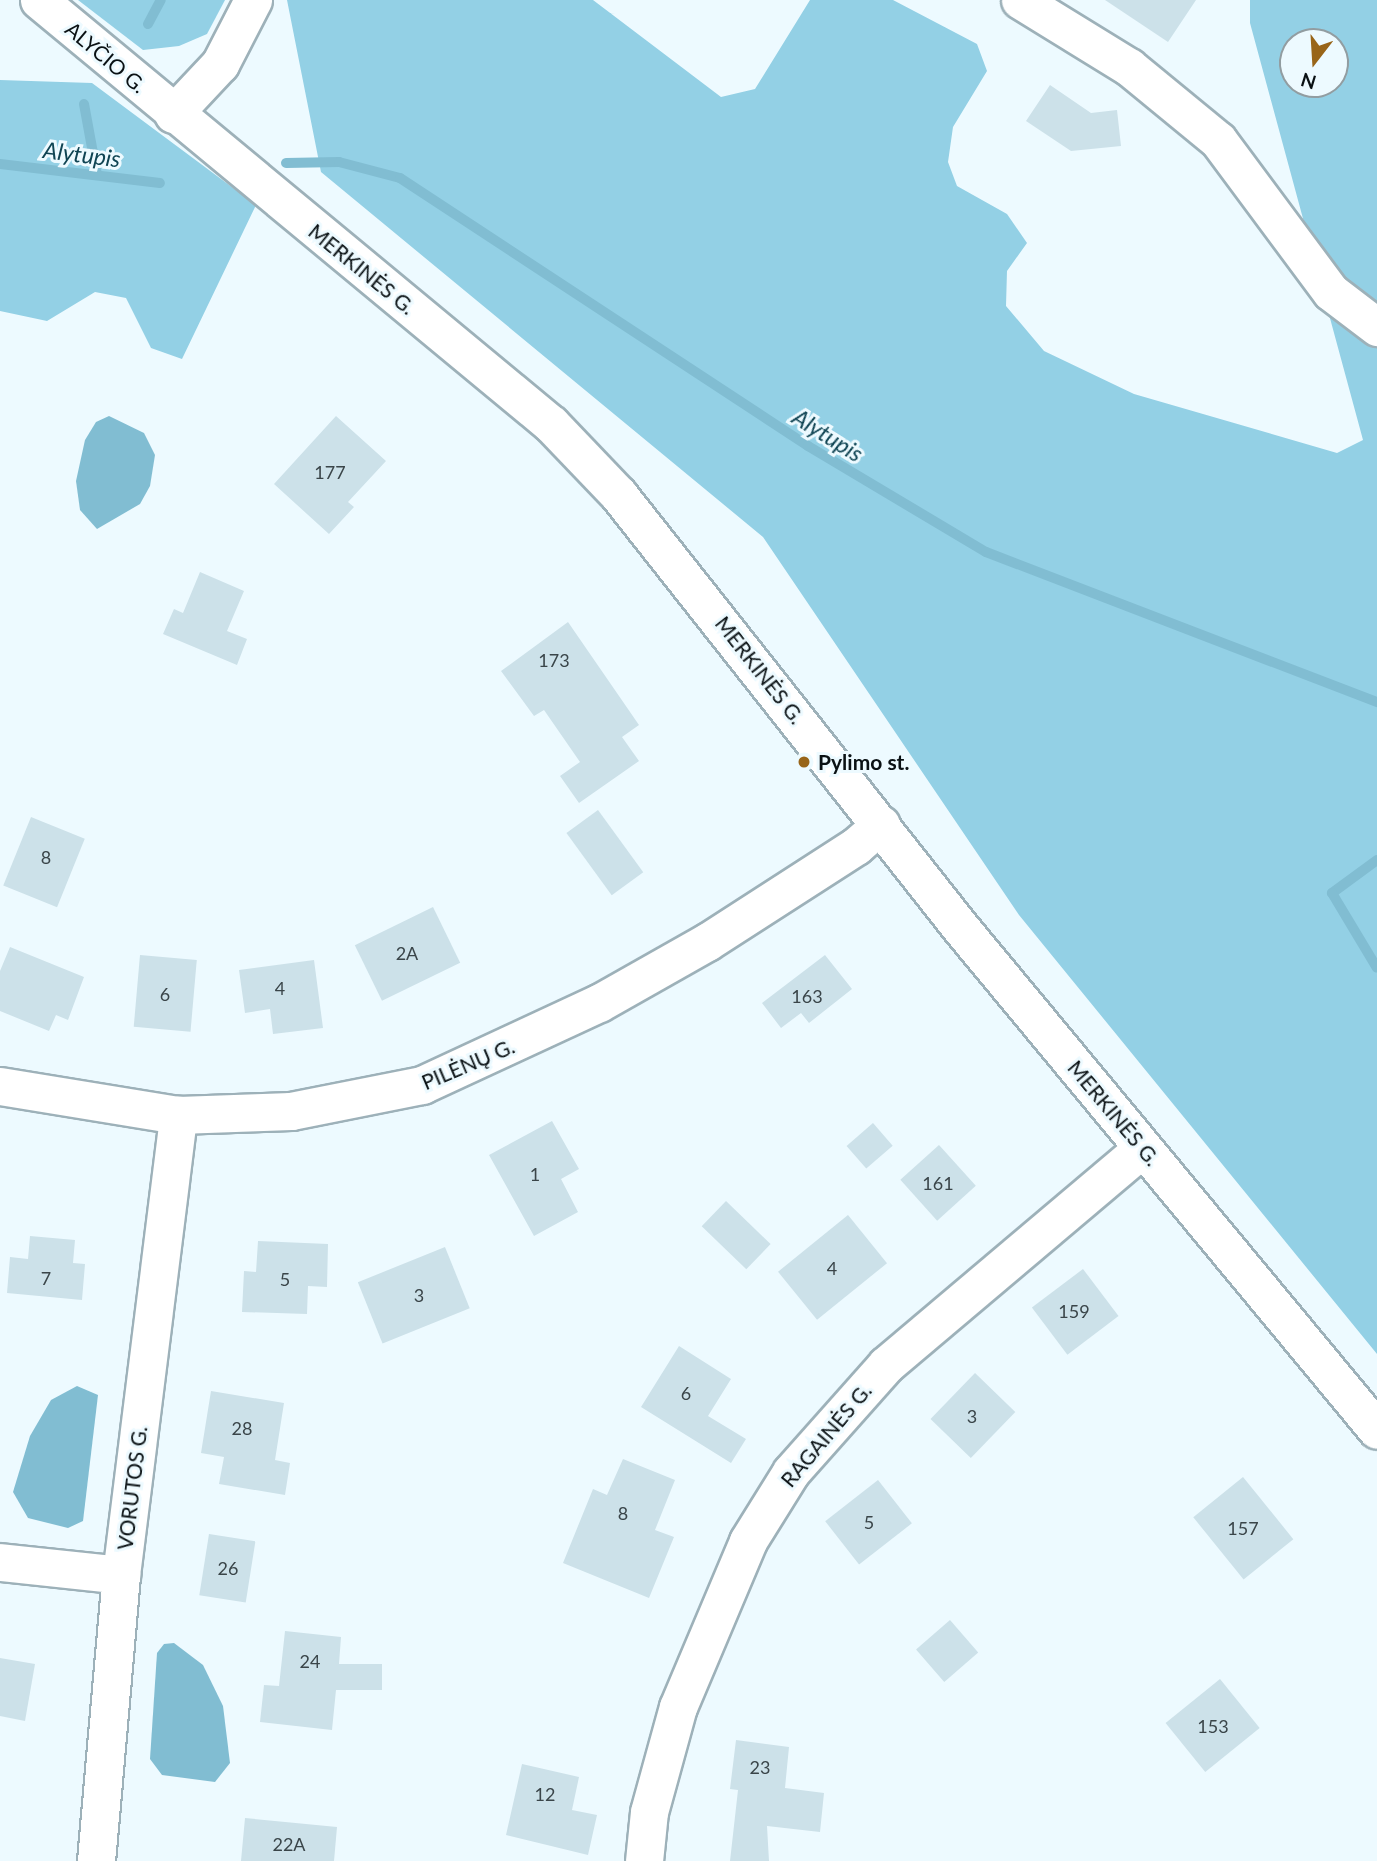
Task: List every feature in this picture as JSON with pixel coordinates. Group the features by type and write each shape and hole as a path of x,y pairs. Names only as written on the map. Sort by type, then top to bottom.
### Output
{"street":[{"name":"ALYČIO G.","path":"39,0 173,114"},
{"path":"173,114 220,64 253,0"},
{"path":"1020,0 1129,67 1218,140 1331,292 1377,327"},
{"name":"MERKINĖS G.","path":"173,114 551,424 680,569 1143,1149 1377,1430"},
{"name":"PILĖNŲ G.","path":"0,1086 178,1115 291,1111 422,1085 598,1003 707,942 856,846 881,824"},
{"name":"VORUTOS G.","path":"96,1861 121,1575 178,1115"},
{"name":"RAGAINĖS G.","path":"644,1861 649,1812 678,1707 742,1552 791,1472 886,1365 1143,1149"},
{"path":"0,1562 121,1575"}],"shaded area":[{"path":"78,0 225,0 207,34 179,46 143,50"},
{"path":"287,0 593,0 721,97 755,89 810,0 893,0 977,44 987,71 953,127 948,162 957,186 1007,214 1027,243 1007,271 1006,306 1044,351 1134,394 1337,453 1363,440 1250,23 1250,0 1377,0 1377,1354 1019,915 763,537 321,172"},
{"path":"0,80 92,83 256,205 182,359 151,348 126,298 95,292 47,321 0,311"},
{"path":"109,416 144,433 155,455 150,486 140,504 97,529 80,510 76,481 85,440 96,422"},
{"path":"77,1386 98,1395 83,1521 68,1528 28,1518 13,1492 30,1436 51,1400"},
{"path":"174,1643 203,1665 223,1706 230,1763 215,1782 162,1775 150,1759 157,1653 164,1644"}],"building":[{"path":"1105,0 1196,0 1168,42"},
{"path":"1050,85 1091,113 1117,110 1121,146 1071,151 1026,121"},
{"path":"336,416 386,461 348,502 354,507 329,534 274,484"},
{"path":"200,572 244,591 227,631 247,639 237,665 163,634 174,609 183,613"},
{"path":"568,622 639,725 622,737 639,761 579,803 560,776 580,762 544,710 534,716 501,671"},
{"path":"598,810 643,872 612,895 566,833"},
{"path":"31,817 85,839 57,907 3,886"},
{"path":"433,907 460,963 382,1001 355,945"},
{"path":"10,947 84,977 68,1020 56,1015 49,1031 0,1011 0,971"},
{"path":"140,955 197,960 191,1032 134,1027"},
{"path":"825,955 852,989 809,1023 801,1013 781,1028 762,1003"},
{"path":"314,960 323,1028 273,1034 270,1009 245,1013 239,970"},
{"path":"552,1121 579,1169 561,1179 578,1212 534,1236 489,1155"},
{"path":"873,1123 893,1146 866,1169 847,1146"},
{"path":"939,1145 976,1186 937,1221 900,1180"},
{"path":"726,1201 771,1244 746,1269 702,1226"},
{"path":"848,1215 887,1263 817,1320 778,1272"},
{"path":"30,1236 75,1240 73,1263 85,1264 82,1300 7,1293 10,1257 28,1259"},
{"path":"258,1241 328,1244 327,1287 308,1286 307,1314 242,1312 244,1271 256,1272"},
{"path":"445,1247 470,1308 383,1343 358,1282"},
{"path":"1083,1269 1119,1316 1067,1355 1032,1308"},
{"path":"679,1346 731,1379 708,1416 746,1439 731,1463 641,1407"},
{"path":"975,1373 1015,1412 971,1458 931,1419"},
{"path":"211,1391 284,1403 275,1460 290,1463 285,1495 219,1484 224,1457 201,1453"},
{"path":"623,1459 675,1480 655,1530 674,1537 649,1598 563,1563 593,1489 607,1495"},
{"path":"1243,1477 1293,1539 1244,1579 1193,1517"},
{"path":"878,1480 912,1523 859,1565 825,1521"},
{"path":"209,1534 255,1541 246,1603 199,1595"},
{"path":"950,1620 978,1652 944,1682 916,1650"},
{"path":"285,1631 341,1637 339,1664 382,1664 382,1690 336,1690 332,1730 260,1722 264,1685 279,1686"},
{"path":"0,1658 35,1664 25,1721 0,1716"},
{"path":"1220,1679 1260,1728 1205,1772 1166,1723"},
{"path":"736,1740 789,1747 785,1788 824,1793 820,1832 767,1826 769,1861 730,1861 738,1790 730,1789"},
{"path":"522,1764 579,1777 572,1810 597,1815 588,1855 506,1835"},
{"path":"245,1818 337,1827 334,1861 241,1861"}],"waterway":[{"path":"148,24 161,0"},
{"path":"84,104 97,175"},
{"name":"Alytupis","path":"286,163 339,162 400,178 808,446 986,552 1377,702"},
{"name":"Alytupis","path":"0,164 160,183"},
{"name":"Alytupis","path":"1377,860 1332,893 1377,968"}],"place":[{"name":"Pylimo st.","path":"804,762"}]}
